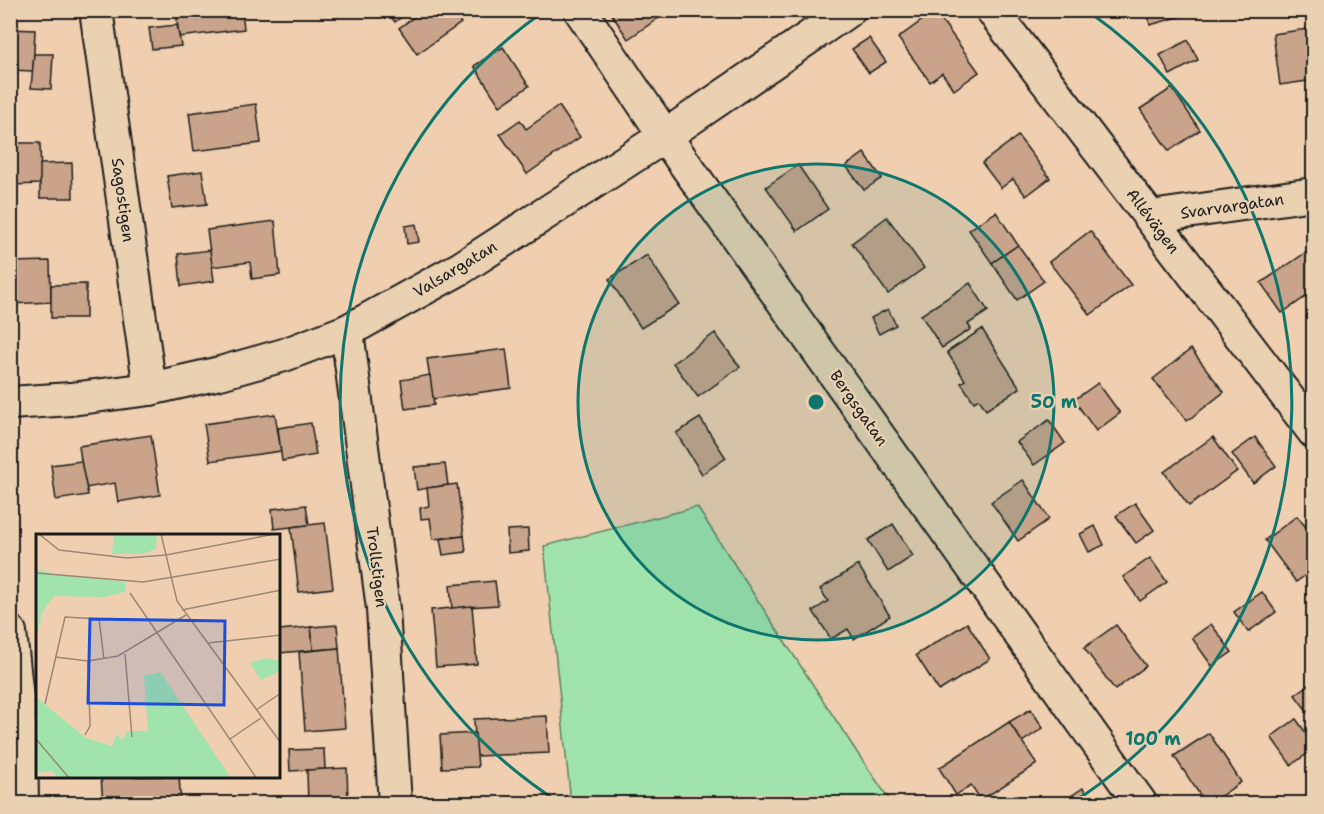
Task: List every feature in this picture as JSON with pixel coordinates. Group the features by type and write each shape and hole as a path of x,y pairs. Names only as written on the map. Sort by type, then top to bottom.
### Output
{"street":[{"name":"Sagostigen","path":"96,10 150,389"},
{"name":"Bergsgatan","path":"580,10 665,136 1141,804"},
{"name":"Valsargatan","path":"10,403 71,399 150,389 284,355 347,331 461,268 665,136 849,10"},
{"name":"Allévägen","path":"992,10 1314,432"},
{"name":"Svarvargatan","path":"1151,217 1314,194"},
{"name":"Trollstigen","path":"347,331 383,609 395,804"},
{"path":"10,632 21,736 22,804"}],"green space":[{"path":"697,507 892,803 571,803 544,546"}],"building":[{"path":"176,10 242,10 244,29 179,37"},
{"path":"386,10 411,10 395,22"},
{"path":"424,10 452,10 461,23 417,54 399,28"},
{"path":"609,10 656,10 660,17 628,39"},
{"path":"1147,10 1181,10 1182,16 1150,25"},
{"path":"935,11 979,72 954,90 942,73 930,82 898,38"},
{"path":"177,25 181,46 152,49 149,28"},
{"path":"1314,28 1314,80 1280,85 1273,34"},
{"path":"10,29 35,30 33,71 10,70"},
{"path":"869,38 886,62 869,73 852,49"},
{"path":"1188,40 1198,60 1170,75 1160,55"},
{"path":"503,47 529,86 500,106 474,66"},
{"path":"34,54 53,54 51,89 31,88"},
{"path":"1172,88 1200,130 1169,151 1140,109"},
{"path":"256,104 261,143 194,151 189,113"},
{"path":"559,106 580,137 527,174 500,134 520,120 526,129"},
{"path":"1018,136 1050,178 1026,196 1013,179 1001,188 982,163"},
{"path":"10,143 40,143 41,184 10,185"},
{"path":"864,153 882,178 864,190 846,166"},
{"path":"72,163 73,198 40,198 40,164"},
{"path":"798,165 828,209 797,231 766,187"},
{"path":"202,171 207,204 172,208 167,176"},
{"path":"996,212 1018,245 992,263 969,230"},
{"path":"887,217 924,268 888,294 852,243"},
{"path":"275,221 280,275 252,279 250,262 212,267 207,230"},
{"path":"416,224 419,242 407,244 405,226"},
{"path":"1090,231 1131,285 1090,315 1049,262"},
{"path":"1018,245 1044,281 1017,300 992,263"},
{"path":"1314,247 1314,291 1282,313 1261,283"},
{"path":"210,250 214,281 181,286 178,254"},
{"path":"647,255 679,304 641,328 609,279"},
{"path":"50,261 51,302 10,304 10,262"},
{"path":"970,283 988,311 968,324 971,329 942,348 921,315"},
{"path":"86,284 86,318 51,318 51,285"},
{"path":"888,309 896,325 879,334 871,318"},
{"path":"982,329 1020,388 986,410 979,399 974,402 961,383 965,380 947,352"},
{"path":"715,333 740,367 698,397 673,363"},
{"path":"506,349 511,388 433,399 427,359"},
{"path":"1191,349 1224,392 1187,421 1153,379"},
{"path":"430,375 434,405 405,409 401,380"},
{"path":"1098,383 1120,413 1096,431 1074,400"},
{"path":"275,414 281,451 210,461 204,424"},
{"path":"700,418 726,458 702,474 676,433"},
{"path":"1049,420 1065,443 1034,465 1017,442"},
{"path":"311,423 316,455 282,461 278,428"},
{"path":"151,435 160,495 118,502 115,483 85,488 79,446"},
{"path":"1213,437 1237,471 1189,506 1164,472"},
{"path":"1255,437 1276,466 1253,483 1232,454"},
{"path":"81,461 88,495 56,500 51,465"},
{"path":"445,464 448,485 417,490 414,467"},
{"path":"1023,480 1049,519 1018,541 991,502"},
{"path":"457,484 464,536 433,539 430,518 421,519 420,508 429,506 427,488"},
{"path":"1135,503 1154,530 1136,543 1116,516"},
{"path":"306,505 309,525 274,529 272,509"},
{"path":"1297,516 1314,537 1314,569 1296,582 1265,540"},
{"path":"325,523 333,588 299,592 291,527"},
{"path":"893,524 913,556 888,572 868,540"},
{"path":"1095,526 1104,545 1089,552 1080,534"},
{"path":"528,529 529,551 508,553 507,530"},
{"path":"464,536 466,552 443,555 440,539"},
{"path":"1150,558 1167,582 1140,601 1123,577"},
{"path":"858,565 890,616 854,639 848,629 831,639 813,611 828,601 820,589"},
{"path":"495,581 498,605 452,608 450,585"},
{"path":"1262,592 1276,612 1248,632 1234,612"},
{"path":"472,606 477,664 436,667 431,610"},
{"path":"967,623 990,659 939,691 916,655"},
{"path":"1211,624 1232,652 1212,666 1192,638"},
{"path":"337,625 339,648 313,650 311,627"},
{"path":"1116,625 1146,666 1115,690 1084,648"},
{"path":"311,627 313,650 280,653 280,630"},
{"path":"339,648 345,728 305,731 299,652"},
{"path":"1314,681 1314,714 1311,716 1295,695"},
{"path":"1031,709 1043,728 1022,742 1009,722"},
{"path":"547,716 549,753 476,756 474,719"},
{"path":"1296,719 1314,744 1314,749 1291,765 1271,737"},
{"path":"1009,722 1037,764 981,800 971,785 956,795 939,768"},
{"path":"475,733 478,767 442,768 440,735"},
{"path":"1209,733 1241,782 1206,804 1174,756"},
{"path":"324,749 325,769 290,771 289,750"},
{"path":"347,768 348,804 308,804 307,770"},
{"path":"101,778 179,778 181,804 103,804"},
{"path":"1083,788 1094,804 1059,804"},
{"path":"102,796 103,804 73,804 73,798"}]}
